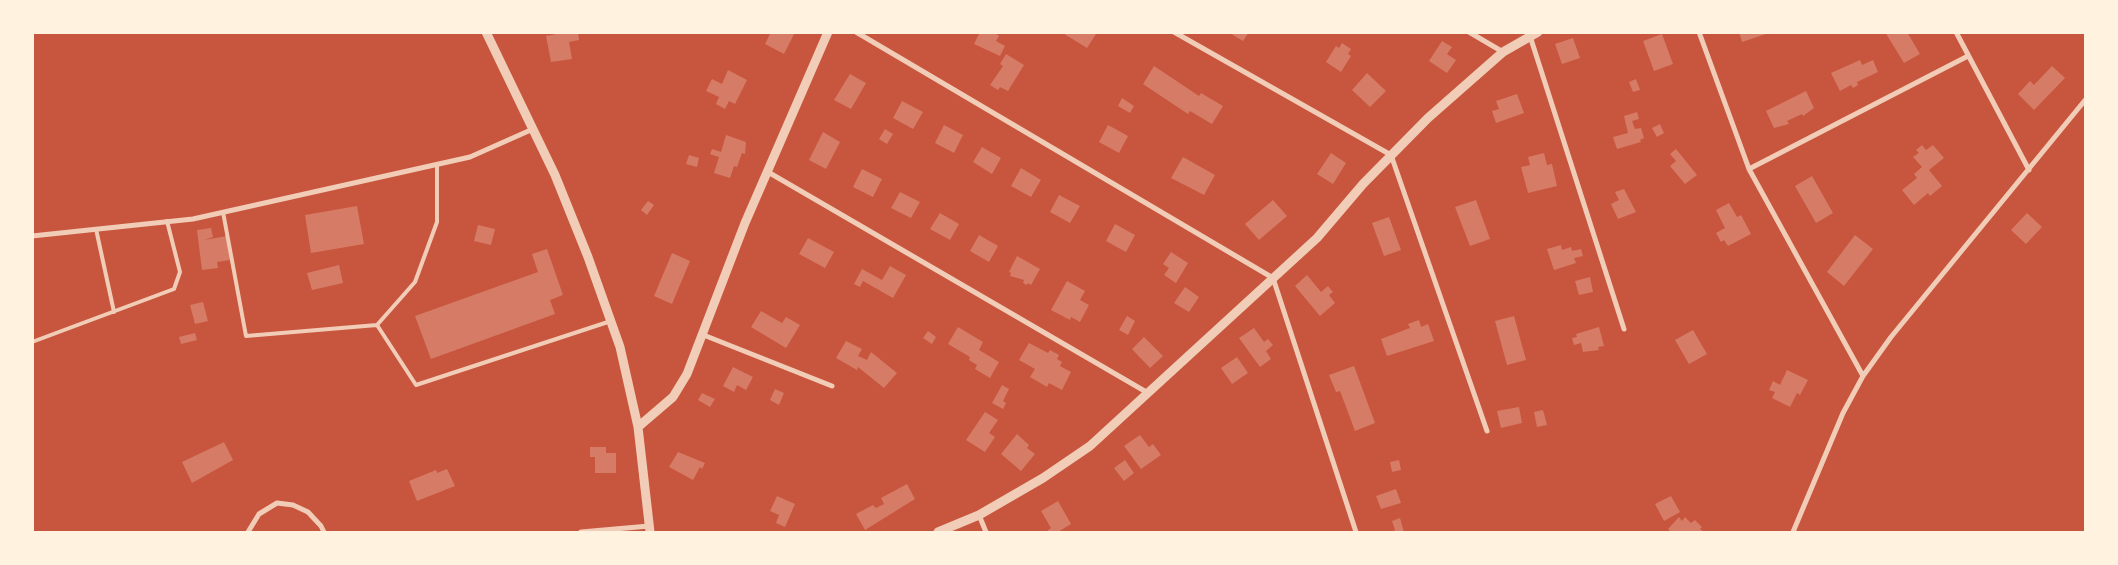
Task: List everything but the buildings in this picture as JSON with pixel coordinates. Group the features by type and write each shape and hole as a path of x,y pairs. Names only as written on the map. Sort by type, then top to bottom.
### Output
{"street":[{"path":"486,32 555,175 588,257 620,348 638,427 649,529 581,532"},
{"path":"638,427 673,397 686,374 768,172 828,32"},
{"path":"856,32 1273,278 1356,532"},
{"path":"1174,32 1391,155 1487,431"},
{"path":"1470,32 1503,52"},
{"path":"1699,32 1749,169 1863,376"},
{"path":"1956,32 2029,170"},
{"path":"938,532 979,515 1043,478 1090,446 1149,394 1317,238 1391,155 1428,118 1503,52 1534,34 1624,329"},
{"path":"1749,169 1968,56"},
{"path":"1793,532 1843,413 1863,376 1891,337 2086,99"},
{"path":"32,236 167,222 223,212 470,157 533,129"},
{"path":"768,172 1149,394"},
{"path":"701,334 832,386"},
{"path":"248,532 259,514 277,503 293,505 308,512 324,532"},
{"path":"979,515 986,532"}],"lane":[{"path":"223,212 246,336 377,325 415,282 437,222 437,165"},
{"path":"32,342 174,289 180,272 167,222"},
{"path":"96,229 114,312"},
{"path":"377,325 416,385 611,321"}]}
